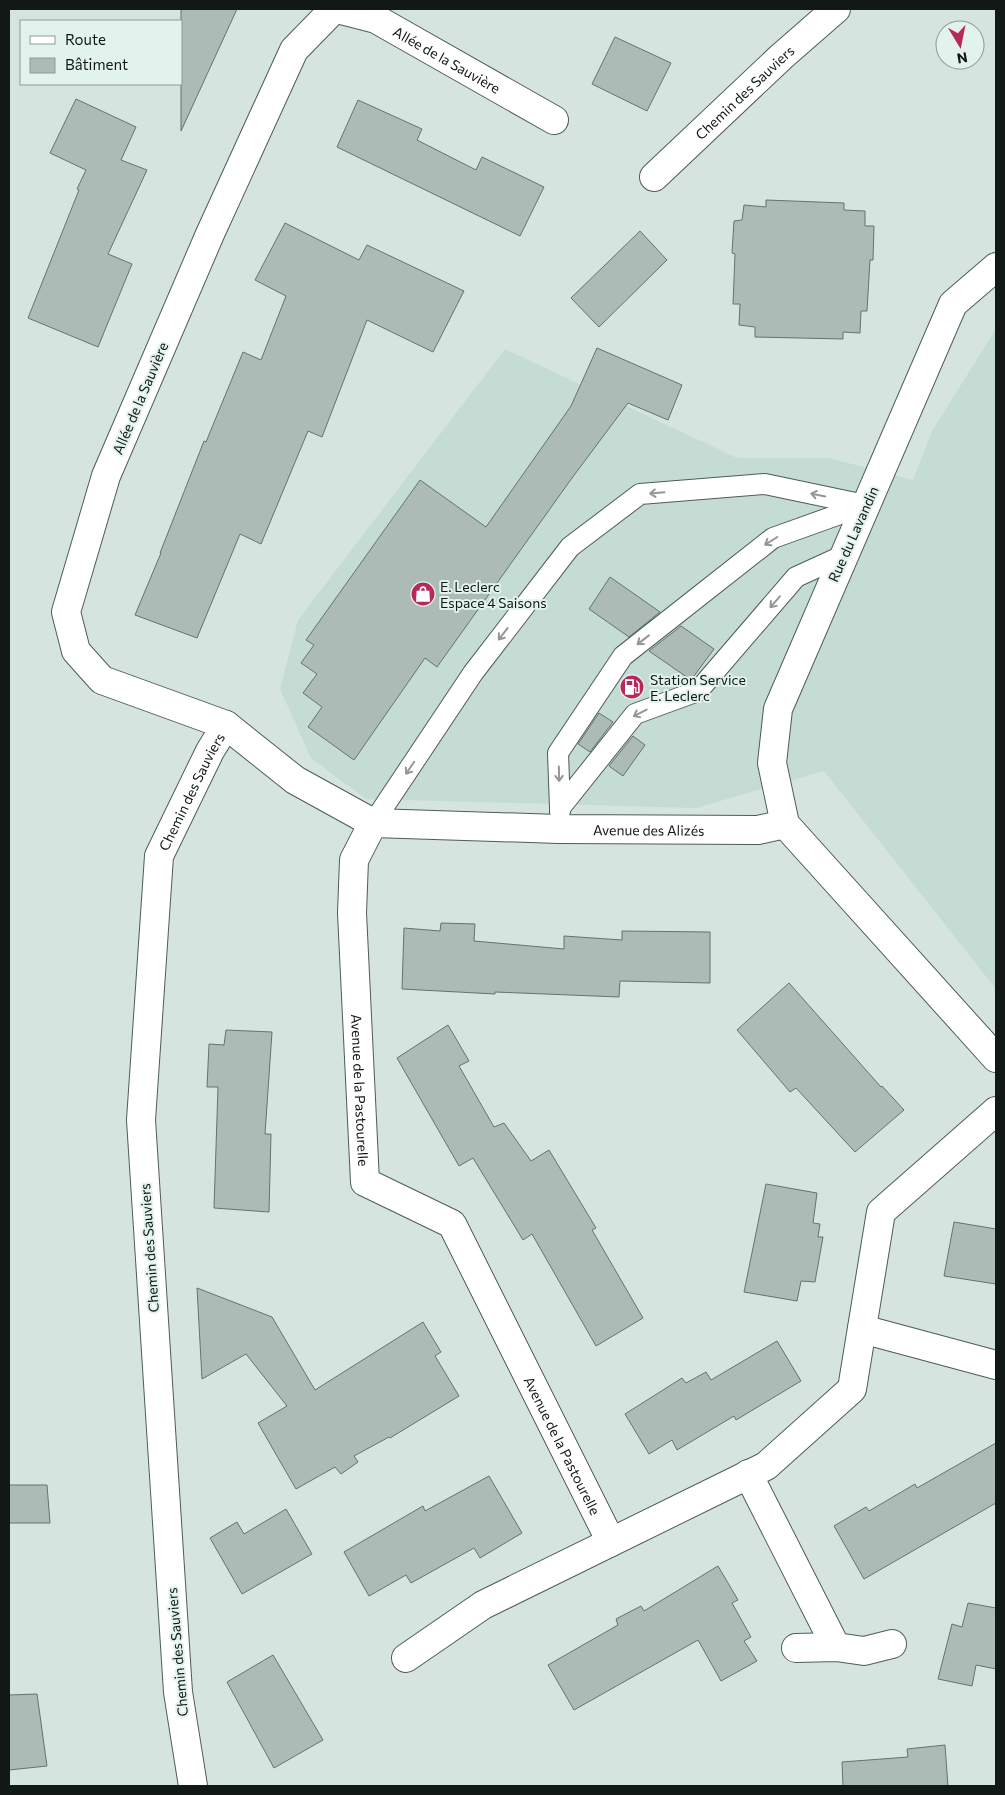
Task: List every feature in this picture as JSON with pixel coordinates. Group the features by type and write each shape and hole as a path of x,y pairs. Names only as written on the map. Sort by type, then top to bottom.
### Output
{"street":[{"name":"Allée de la Sauvière","path":"226,725 102,680 76,651 66,612 106,476 210,234 294,50 336,9 376,19 554,120"},
{"name":"Chemin des Sauviers","path":"654,177 781,57 836,9"},
{"name":"Rue du Lavandin","path":"784,824 772,763 778,708 842,556 953,304 996,267"},
{"name":"Avenue des Alizés","path":"226,725 295,780 373,823 560,819 758,830 784,824"},
{"name":"Chemin des Sauviers","path":"193,1786 178,1692 141,1120 159,856 210,751 226,725"},
{"name":"Avenue de la Pastourelle","path":"373,823 354,860 352,913 365,1182 452,1224 611,1542"},
{"path":"784,824 996,1058"},
{"path":"406,1658 483,1605 766,1466 852,1389 881,1212 996,1111"},
{"path":"862,1329 996,1365"},
{"path":"748,1474 836,1647"},
{"path":"796,1648 836,1647 864,1651 892,1644"}],"lane":[{"path":"373,823 473,672 570,547 640,494 766,484 865,505"},
{"path":"560,819 558,753 623,656 773,538 865,505"},
{"path":"560,819 635,714 698,691 796,577 842,556"}],"shaded area":[{"path":"996,329 996,989 824,771 696,808 366,799 311,758 280,689 298,620 505,349 737,458 829,458 913,480 932,431"}],"building":[{"path":"181,9 237,9 181,131 182,20"},
{"path":"615,37 671,63 647,111 592,84"},
{"path":"76,99 136,127 121,160 147,170 108,254 132,264 98,347 28,318 86,170 50,153"},
{"path":"358,100 422,129 417,140 476,170 482,157 544,187 520,236 337,147"},
{"path":"766,200 844,203 844,210 865,211 865,226 874,226 873,260 870,260 867,311 861,311 860,333 843,332 843,339 755,337 755,327 739,325 740,304 733,304 735,254 732,253 734,221 742,220 744,205 766,207"},
{"path":"285,223 359,260 367,245 464,291 433,352 367,320 322,437 308,431 261,544 240,534 197,638 135,615 204,441 206,442 243,352 261,360 286,296 255,280"},
{"path":"640,231 667,260 599,327 571,298"},
{"path":"597,348 682,385 668,420 628,403 437,667 425,658 354,760 308,727 322,707 303,693 317,674 301,663 314,645 306,640 420,480 486,527 571,406"},
{"path":"610,577 660,612 629,637 589,609"},
{"path":"681,626 714,649 691,680 649,651"},
{"path":"599,713 613,722 590,752 578,744"},
{"path":"633,736 645,745 623,776 609,766"},
{"path":"441,923 475,924 474,941 564,949 564,936 622,940 622,931 710,932 710,983 620,981 619,997 495,992 495,994 402,989 404,928 440,931"},
{"path":"789,983 881,1087 904,1110 855,1152 796,1088 790,1092 737,1030"},
{"path":"448,1025 469,1061 459,1066 494,1127 504,1123 531,1161 549,1150 596,1228 592,1230 643,1318 596,1346 532,1234 523,1240 473,1158 459,1166 397,1058"},
{"path":"226,1030 272,1032 265,1134 271,1134 269,1212 214,1208 218,1087 207,1087 209,1044 224,1045"},
{"path":"766,1184 817,1193 813,1223 820,1224 818,1237 823,1237 815,1282 801,1281 797,1301 744,1292"},
{"path":"954,1222 996,1229 996,1284 944,1276"},
{"path":"197,1288 272,1317 315,1390 423,1322 441,1352 435,1356 459,1396 390,1438 354,1456 358,1462 341,1474 335,1467 296,1489 258,1423 287,1406 246,1354 202,1379"},
{"path":"777,1341 801,1381 736,1420 734,1416 677,1450 672,1440 649,1454 625,1414 682,1378 686,1383 706,1372 711,1380"},
{"path":"996,1443 996,1503 864,1579 834,1526 866,1507 869,1511 915,1484 917,1488"},
{"path":"489,1476 522,1533 480,1558 474,1548 411,1583 406,1575 369,1596 344,1552 423,1506 425,1511"},
{"path":"9,1485 47,1485 50,1523 9,1523"},
{"path":"286,1509 312,1554 242,1594 210,1538 237,1522 244,1534"},
{"path":"718,1566 738,1600 732,1603 751,1637 744,1641 757,1661 721,1681 698,1640 574,1710 548,1665 618,1625 616,1619 641,1606 644,1611"},
{"path":"968,1603 996,1608 996,1669 976,1665 972,1686 938,1679 952,1624 962,1627"},
{"path":"273,1655 323,1740 274,1768 227,1682"},
{"path":"37,1694 47,1766 9,1770 9,1695"},
{"path":"945,1745 948,1786 843,1786 842,1762 908,1757 907,1749"}],"place":[{"name":"E. Leclerc Espace 4 Saisons","path":"423,594"},
{"name":"Station Service E. Leclerc","path":"632,687"}]}
